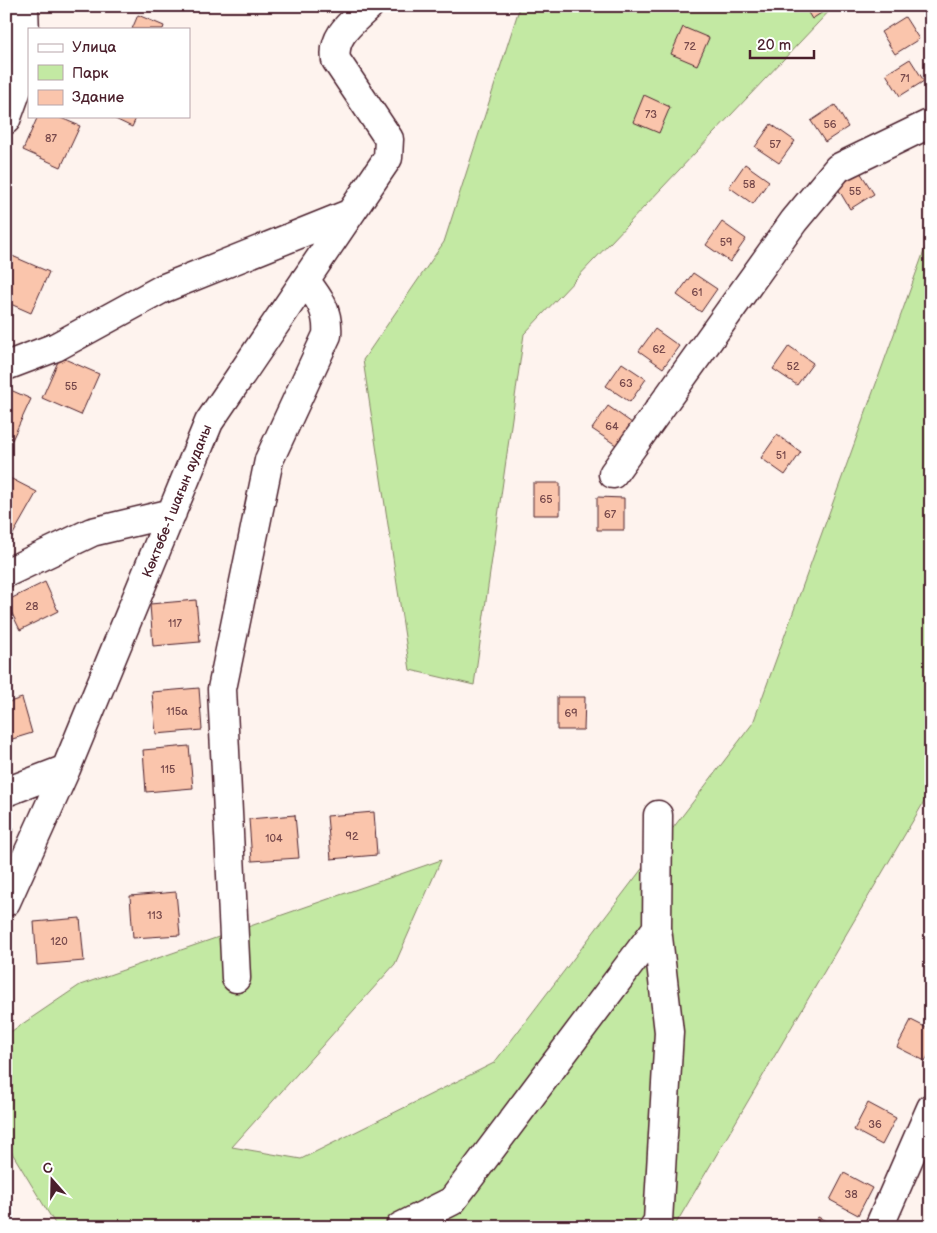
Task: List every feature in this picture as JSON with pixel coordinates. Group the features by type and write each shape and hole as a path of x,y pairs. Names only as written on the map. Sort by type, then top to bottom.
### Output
{"street":[{"path":"6,120 26,66 24,6"},
{"name":"Көктөбе-1 шағын ауданы","path":"6,902 66,769 209,422 388,158 389,139 336,60 334,48 342,33 369,6"},
{"path":"613,474 794,221 838,168 931,123"},
{"path":"6,366 56,347 162,289 349,214"},
{"path":"236,978 222,689 269,460 327,335 326,315 321,302 304,280"},
{"path":"6,573 92,532 172,513"},
{"path":"6,792 66,769"},
{"path":"654,1227 658,1221 669,1032 657,928 658,815"},
{"path":"400,1227 452,1201 657,928"},
{"path":"879,1227 931,1108"}],"green space":[{"path":"520,6 834,6 524,334 474,685 410,670 363,360 444,242"},
{"path":"931,232 931,790 674,1227 57,1227 6,1143 6,1035 80,985 441,860 395,964 232,1147 301,1159 494,1063 753,723"}],"building":[{"path":"804,6 832,6 812,19"},
{"path":"138,15 164,26 163,28 132,28"},
{"path":"905,17 919,39 895,54 881,32"},
{"path":"683,27 709,38 697,65 671,54"},
{"path":"910,59 924,81 900,96 886,74"},
{"path":"644,95 670,107 659,133 633,122"},
{"path":"835,105 848,127 825,142 811,121"},
{"path":"37,118 61,118 80,126 61,167 23,150"},
{"path":"113,118 136,118 132,127"},
{"path":"771,124 795,141 779,163 755,147"},
{"path":"745,164 769,181 753,204 729,187"},
{"path":"860,172 874,194 850,209 837,187"},
{"path":"722,222 746,239 730,262 706,245"},
{"path":"10,255 49,272 31,313 6,302 6,264"},
{"path":"693,273 717,289 701,312 677,295"},
{"path":"655,329 679,346 663,368 639,351"},
{"path":"789,346 813,363 797,385 773,369"},
{"path":"60,357 99,374 81,415 42,398"},
{"path":"622,363 646,379 630,402 606,386"},
{"path":"6,388 31,399 12,440 6,437"},
{"path":"608,406 632,423 616,445 592,429"},
{"path":"777,435 801,452 785,475 761,458"},
{"path":"6,476 37,492 7,545 6,544"},
{"path":"533,483 560,483 560,515 533,515"},
{"path":"597,497 624,498 624,530 597,530"},
{"path":"45,582 58,611 20,630 6,601"},
{"path":"196,600 200,642 153,646 150,604"},
{"path":"199,688 202,730 156,734 152,692"},
{"path":"557,697 585,697 584,730 557,730"},
{"path":"22,698 32,733 6,741 6,703"},
{"path":"189,746 193,788 146,792 143,750"},
{"path":"374,812 377,855 331,859 327,816"},
{"path":"295,815 299,858 252,861 249,819"},
{"path":"6,826 14,829 6,846"},
{"path":"176,892 180,935 133,938 130,896"},
{"path":"80,918 84,961 37,965 34,922"},
{"path":"911,1020 931,1030 931,1051 925,1061 897,1047"},
{"path":"868,1103 896,1118 882,1145 854,1130"},
{"path":"844,1173 872,1188 858,1215 830,1200"},
{"path":"818,1217 838,1227 813,1227"}]}
